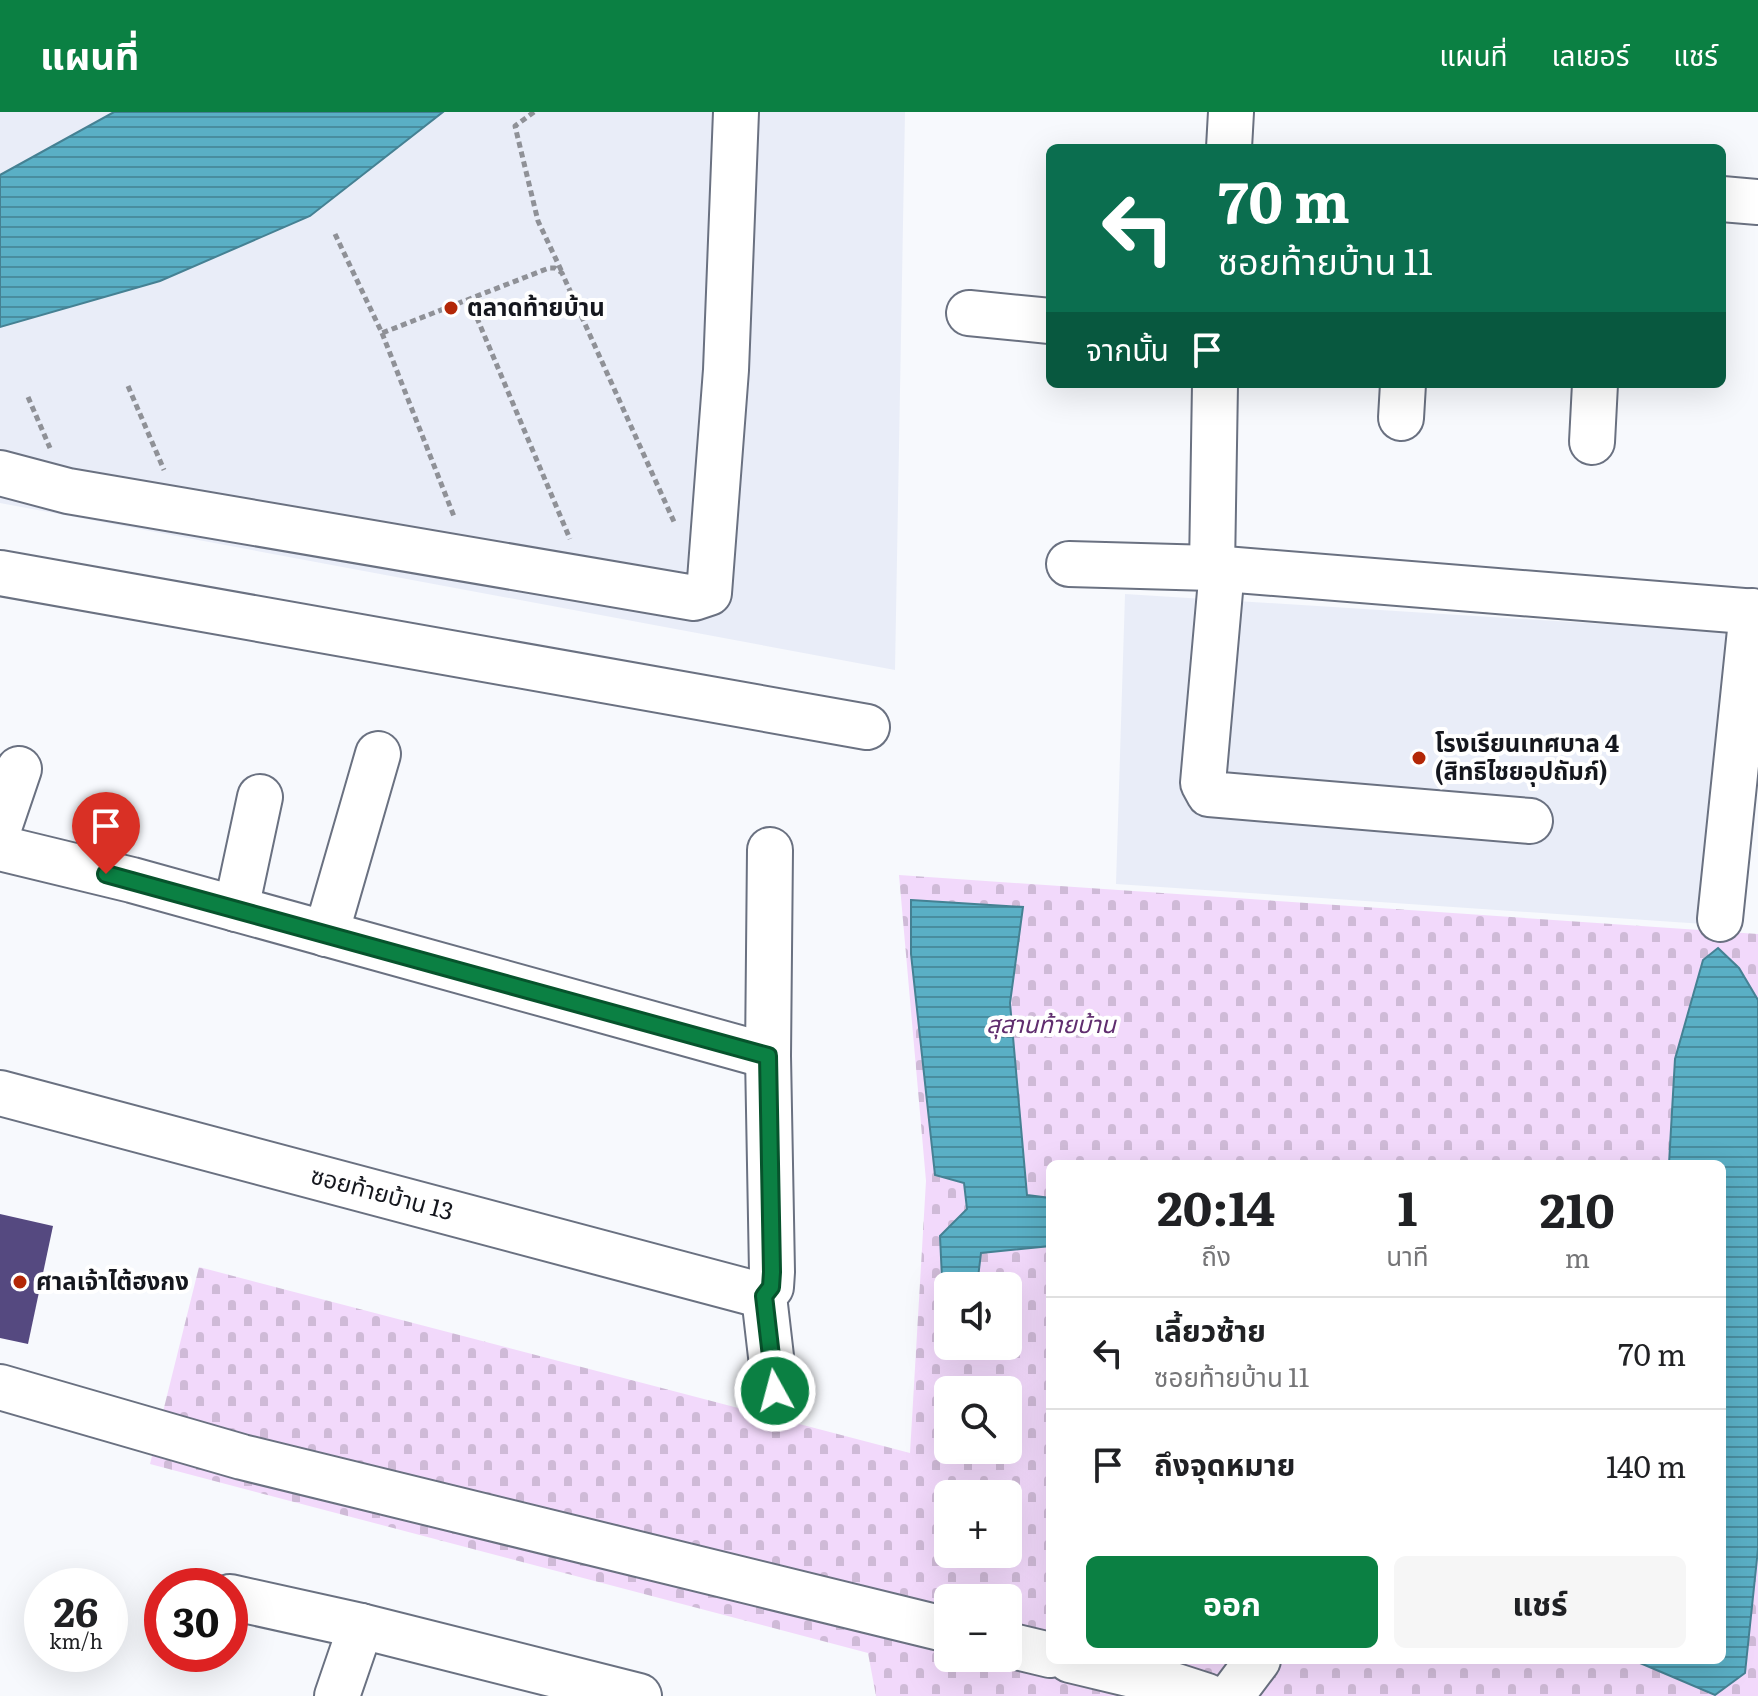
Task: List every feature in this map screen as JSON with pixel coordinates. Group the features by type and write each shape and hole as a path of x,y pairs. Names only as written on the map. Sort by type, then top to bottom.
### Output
{"street":[{"path":"0,473 68,491 587,580 694,598 709,593 726,370 736,112"},
{"path":"1229,144 1231,112"},
{"path":"1726,199 1758,202"},
{"path":"969,313 1046,321"},
{"path":"1215,388 1217,568 1203,783 1209,794 1530,821"},
{"path":"1592,442 1595,388"},
{"path":"1069,564 1217,568 1755,612 1745,805 1720,919"},
{"path":"0,573 867,727"},
{"path":"326,934 378,754"},
{"path":"0,825 19,769"},
{"path":"236,909 260,797"},
{"path":"0,848 236,909 768,1056"},
{"path":"770,850 768,1056 772,1272 771,1287 764,1296 775,1391"},
{"name":"ซอยท้ายบ้าน 13","path":"0,1093 764,1296"},
{"path":"0,1387 242,1457 934,1627"},
{"path":"248,1601 639,1696"},
{"path":"337,1696 361,1626"},
{"path":"1022,1648 1046,1654"},
{"path":"1087,1664 1207,1696"},
{"path":"1231,1696 1255,1664"}],"path":[{"path":"534,112 515,126 538,221 677,528"},
{"path":"335,234 382,333 471,560"},
{"path":"382,333 549,268 562,273"},
{"path":"469,299 587,580"},
{"path":"128,386 181,510"}],"shaded area":[{"name":"ตลาดท้ายบ้าน","path":"0,112 905,112 895,670 0,503"},
{"name":"โรงเรียนเทศบาล 4 (สิทธิไชยอุปถัมภ์)","path":"1125,594 1730,632 1704,924 1116,884"}],"green space":[{"name":"สุสานท้ายบ้าน","path":"899,875 1758,934 1758,1696 876,1696 868,1653 150,1464 199,1267 910,1453 926,1181"}],"water":[{"path":"114,112 443,112 310,216 160,281 0,327 0,175"},
{"path":"911,900 1023,907 1010,1003 1027,1195 1046,1197 1046,1246 981,1253 979,1272 942,1272 940,1236 967,1209 964,1183 935,1175 911,954"},
{"path":"1718,948 1739,968 1758,1000 1758,1549 1745,1673 1715,1695 1642,1664 1726,1664 1726,1160 1669,1160 1675,1059 1703,960"}],"building":[{"name":"ศาลเจ้าไต้ฮงกง","path":"0,1214 53,1226 28,1344 0,1338"}],"place":[{"name":"ตลาดท้ายบ้าน","path":"451,308"},
{"name":"โรงเรียนเทศบาล 4 (สิทธิไชยอุปถัมภ์)","path":"1419,758"},
{"name":"ศาลเจ้าไต้ฮงกง","path":"20,1282"}],"route":[{"path":"106,874 768,1056 773,1229 771,1287 764,1296 775,1391"}]}
